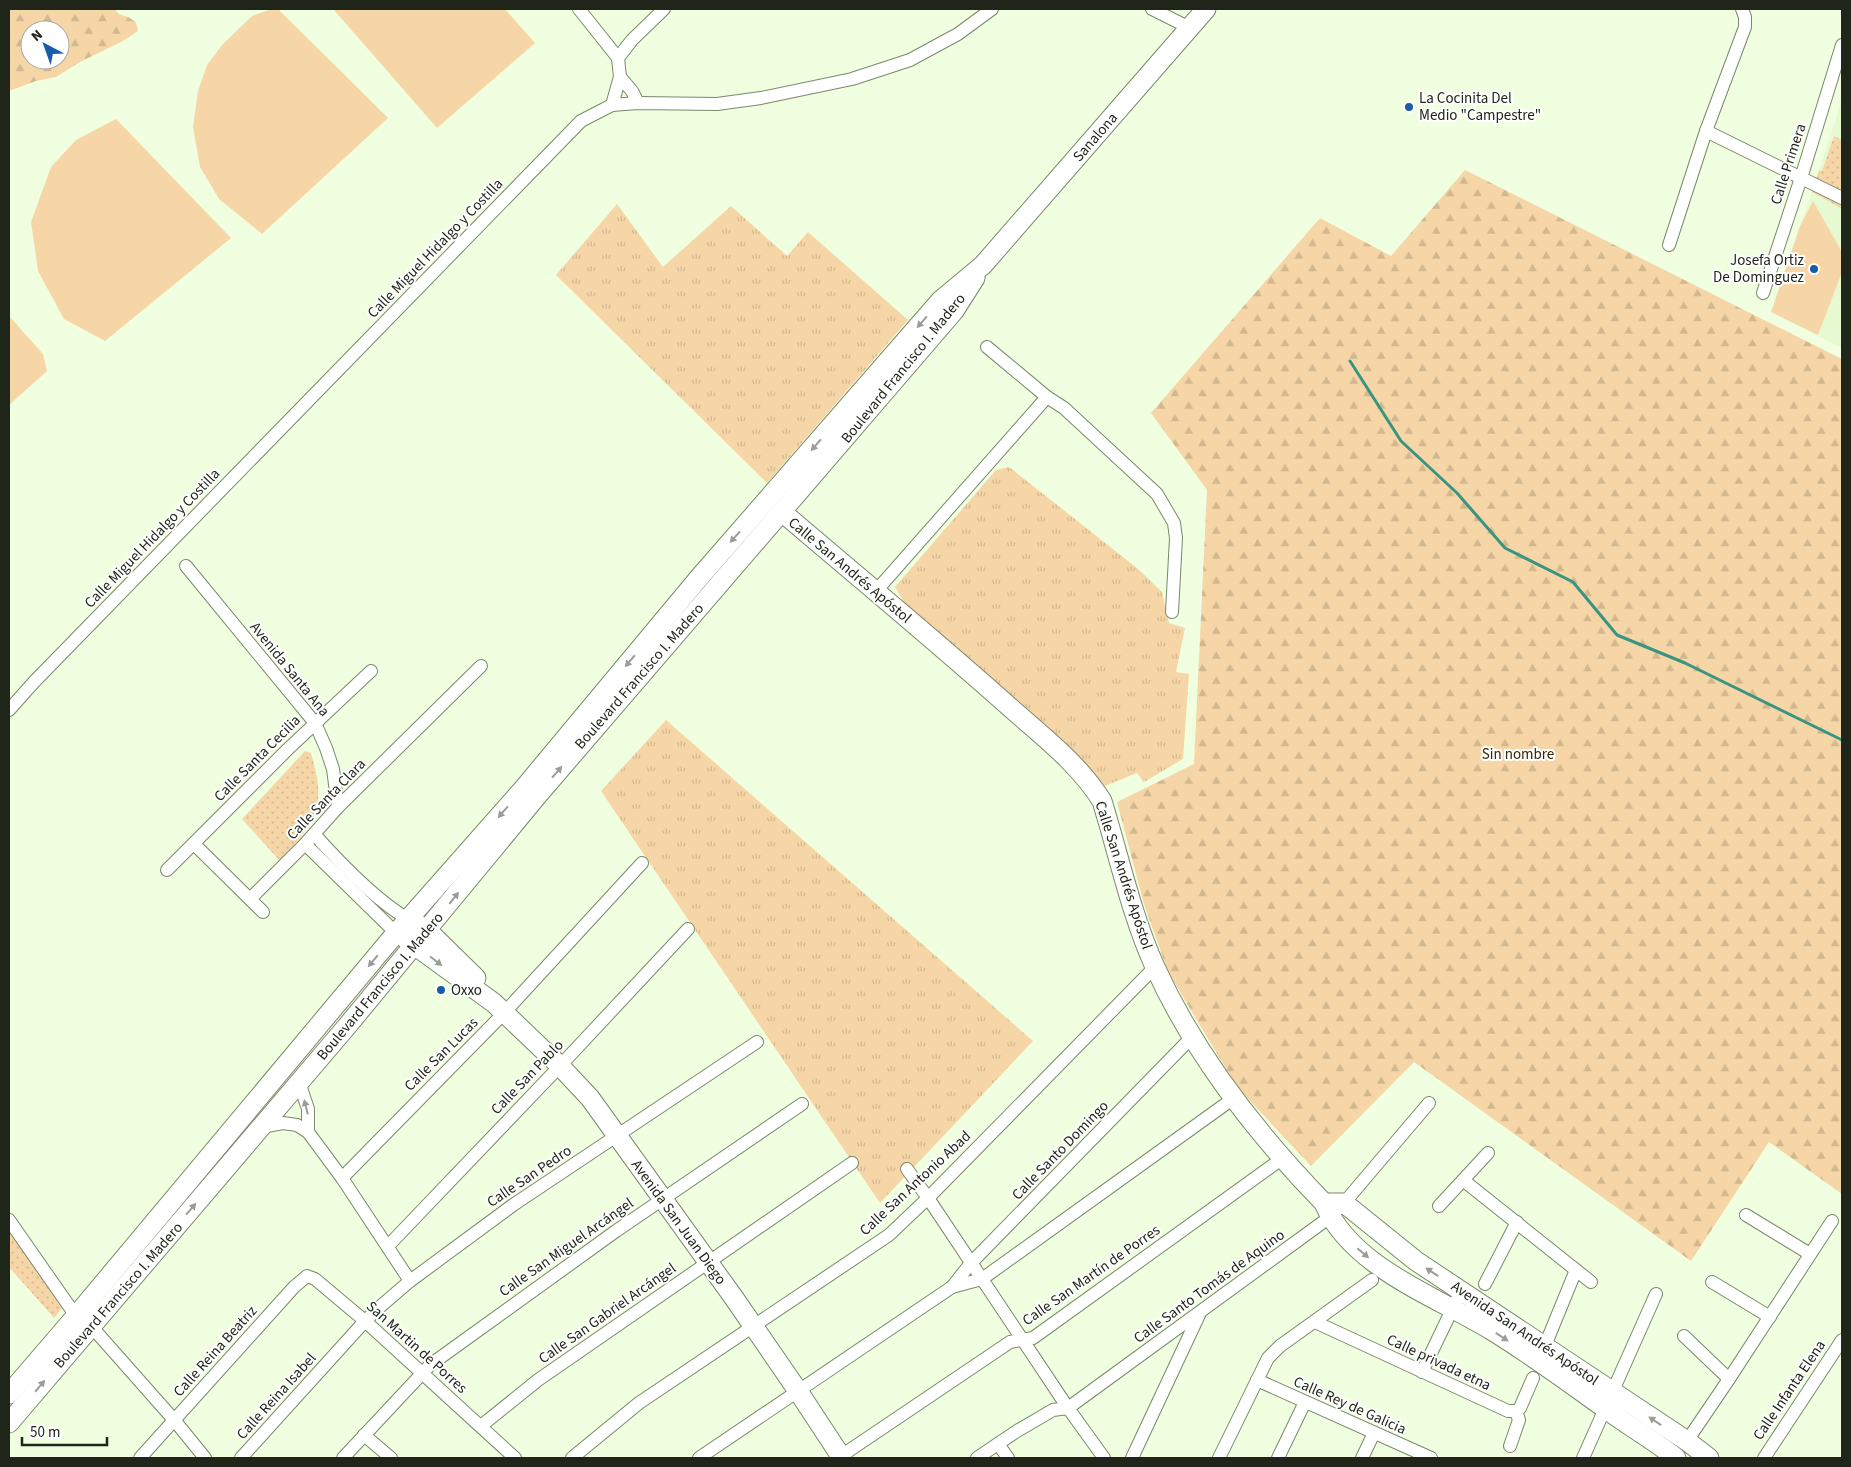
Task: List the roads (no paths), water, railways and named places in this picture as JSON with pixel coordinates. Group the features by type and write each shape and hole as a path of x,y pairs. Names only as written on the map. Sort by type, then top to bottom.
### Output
{"main road":[{"name":"Sanalona","path":"983,265 1206,9"},
{"name":"Boulevard Francisco I. Madero","path":"9,1394 84,1321 261,1127 415,945 543,788 752,543 782,512 875,391 941,300 983,265"},
{"name":"Boulevard Francisco I. Madero","path":"9,1423 84,1321 402,926 524,788 698,579 875,391"},
{"name":"Calle San Andrés Apóstol","path":"782,512 1028,723 1076,767 1091,784 1102,801 1140,929 1155,967 1193,1036 1255,1127 1327,1210"},
{"name":"Avenida San Juan Diego","path":"402,926 427,930 477,980 499,1008"},
{"name":"Avenida San Juan Diego","path":"402,926 415,945 499,1008 560,1066 590,1098 753,1326 798,1391 840,1458"},
{"path":"1327,1210 1344,1203"},
{"name":"Avenida San Andrés Apóstol","path":"1344,1203 1401,1251 1461,1291 1539,1362"},
{"name":"Avenida San Andrés Apóstol","path":"1327,1210 1357,1248 1392,1274 1491,1330 1539,1362 1687,1441 1709,1458"},
{"name":"Avenida San Andrés Apóstol","path":"1609,1400 1672,1457"}],"street":[{"path":"579,9 618,58 620,77 612,105"},
{"path":"618,58 632,40 664,9"},
{"name":"Calle Miguel Hidalgo y Costilla","path":"9,710 34,682 581,121 612,105 638,103 717,104 761,98 852,78 910,60 958,34 992,9"},
{"path":"1152,9 1190,28"},
{"path":"1669,245 1706,131 1745,26 1745,17 1742,9"},
{"name":"Calle Primera","path":"1763,293 1842,45"},
{"path":"620,77 632,91 638,103"},
{"path":"1706,131 1842,198"},
{"path":"987,346 1047,397 1064,408 1157,494 1174,523 1176,538 1172,612"},
{"path":"876,592 1047,397"},
{"name":"Avenida Santa Ana","path":"186,566 315,723 333,769 338,807"},
{"name":"Calle Santa Clara","path":"250,899 305,844 338,807 481,666"},
{"name":"Calle Santa Cecilia","path":"167,870 315,723 371,671"},
{"path":"314,834 391,910 402,926"},
{"path":"194,844 263,912"},
{"path":"305,844 402,926"},
{"name":"Calle San Lucas","path":"342,1178 499,1008 642,863"},
{"name":"Calle San Pablo","path":"388,1246 688,929"},
{"name":"Calle San Antonio Abad","path":"572,1458 640,1403 882,1240 928,1198 1155,967"},
{"name":"Calle Santo Domingo","path":"699,1458 952,1287 971,1263 1193,1036"},
{"name":"Calle San Pedro","path":"335,1355 382,1305 410,1282 514,1205 757,1042"},
{"path":"299,1082 308,1109 308,1132"},
{"name":"Calle Santo Domingo","path":"952,1287 982,1279 1234,1098"},
{"path":"1344,1203 1429,1103"},
{"name":"Calle San Miguel Arcángel","path":"343,1458 421,1373 486,1324 663,1198 802,1104"},
{"path":"261,1127 283,1123 297,1125 308,1132 342,1178 410,1282"},
{"path":"1439,1206 1488,1153"},
{"name":"Calle San Martín de Porres","path":"840,1458 1010,1342 1033,1338 1276,1163 1281,1157"},
{"name":"Calle San Gabriel Arcángel","path":"481,1426 538,1380 852,1163"},
{"path":"907,1169 1068,1408 1104,1458"},
{"path":"1463,1180 1591,1282"},
{"name":"Calle Santo Tomás de Aquino","path":"977,1458 1053,1410 1068,1408 1200,1313 1327,1210"},
{"path":"1746,1215 1810,1254"},
{"path":"9,1220 84,1321 175,1421 205,1458"},
{"path":"1687,1441 1832,1220"},
{"path":"1485,1284 1517,1222"},
{"path":"1510,1446 1519,1420 1516,1411 1520,1408 1576,1270"},
{"name":"San Martin de Porres","path":"294,1287 304,1277 309,1276 365,1322 515,1458"},
{"path":"1219,1458 1268,1358 1372,1280"},
{"path":"1712,1282 1770,1317"},
{"name":"Calle Reina Beatriz","path":"140,1458 294,1287"},
{"path":"1422,1372 1461,1291"},
{"path":"1583,1458 1656,1294"},
{"path":"1132,1458 1200,1313"},
{"name":"Calle privada etna","path":"1316,1322 1508,1411 1516,1411"},
{"path":"1684,1336 1729,1379"},
{"name":"Calle Infanta Elena","path":"1764,1458 1842,1340"},
{"name":"Calle Reina Isabel","path":"241,1458 335,1355"},
{"name":"Calle Rey de Galicia","path":"1257,1380 1431,1458"},
{"path":"1278,1458 1305,1402"},
{"path":"1362,1458 1374,1433"},
{"path":"364,1435 391,1458"},
{"path":"998,1444 1008,1458"}],"waterway":[{"path":"1350,361 1401,441 1457,493 1505,548 1573,582 1617,635 1685,663 1842,740"}],"place":[{"name":"La Cocinita Del Medio \"Campestre\"","path":"1409,107"},
{"name":"Josefa Ortiz De Dominguez","path":"1814,269"},
{"name":"Oxxo","path":"441,990"}],"park label":[{"name":"Sin nombre","path":"1518,754"}]}
